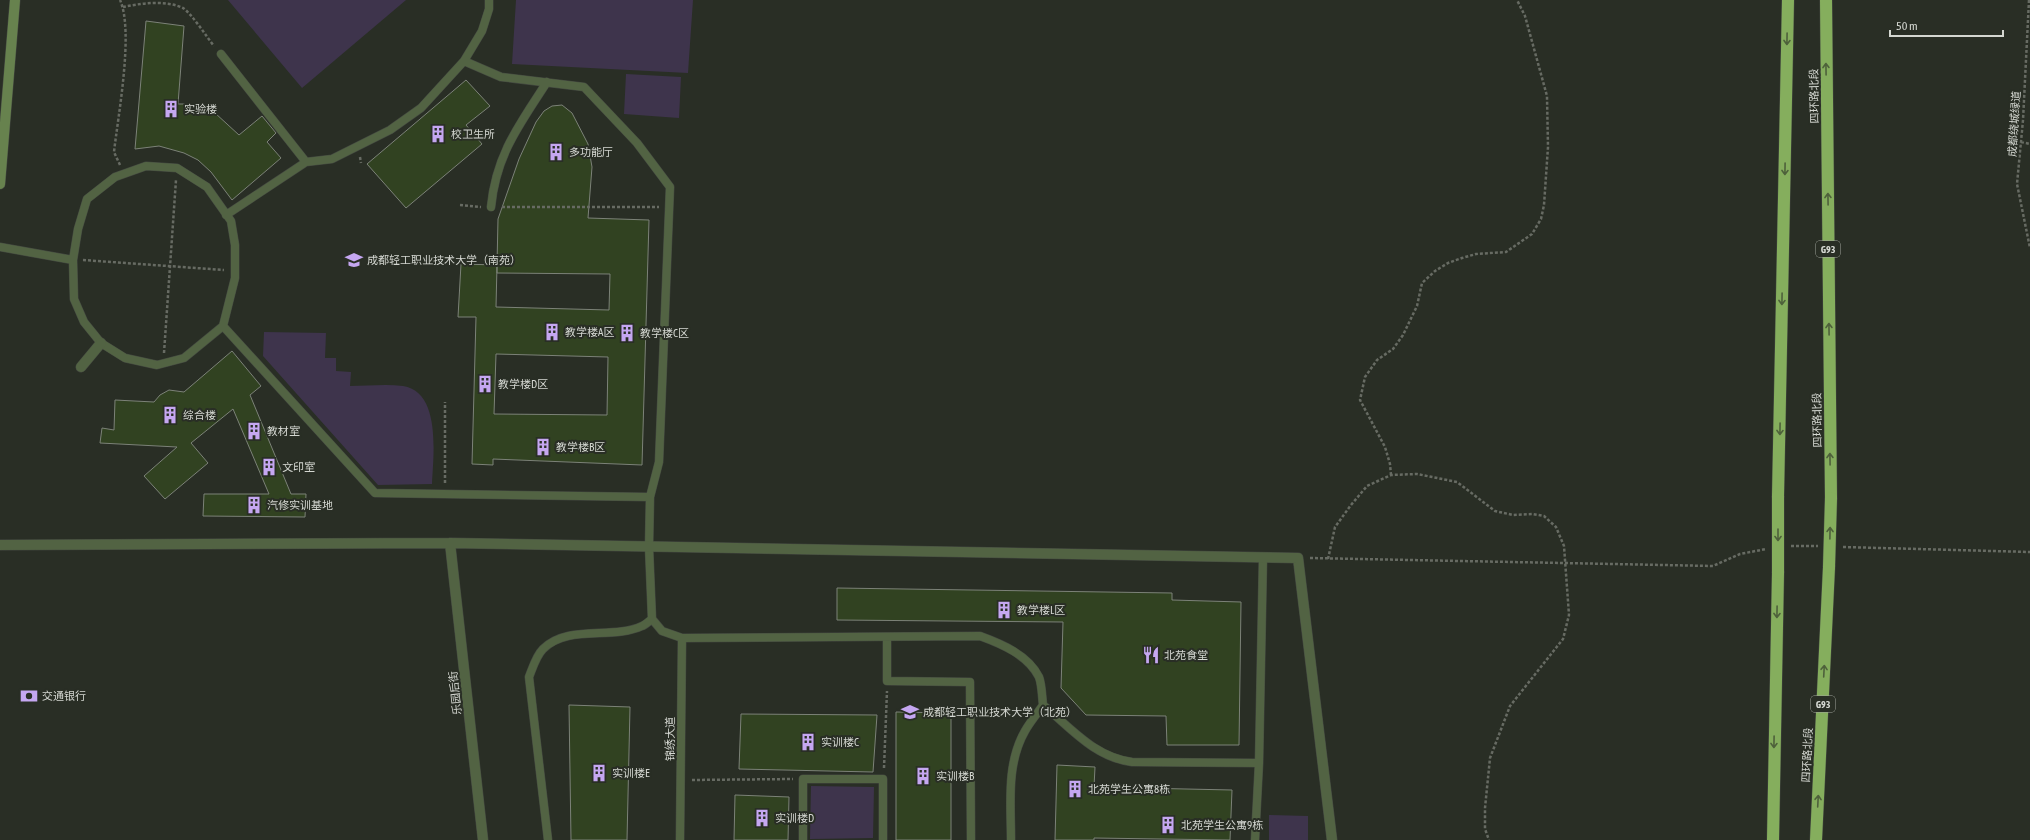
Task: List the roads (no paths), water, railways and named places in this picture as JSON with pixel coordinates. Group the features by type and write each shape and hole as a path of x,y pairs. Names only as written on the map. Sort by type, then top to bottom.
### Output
{"highway":[{"path":"1773,840 1788,0"},
{"name":"四环路北段","path":"1816,840 1831,498 1826,0"}],"street":[{"path":"0,184 15,0"},
{"path":"81,367 101,343"},
{"path":"0,545 450,543 1298,558 1332,840"},
{"name":"乐园后街","path":"450,543 483,840"}],"lane":[{"path":"226,215 306,162 332,159 390,130 421,108 464,61 482,31 489,9 489,0"},
{"path":"221,54 306,162"},
{"path":"464,61 501,77 584,87 637,143 670,187 659,462 650,497 649,547 652,619 662,631 682,638 980,636 1001,643 1030,664 1039,678 1043,705 1091,747 1123,761 1259,763"},
{"path":"491,207 493,184 501,160 514,133 547,82"},
{"path":"146,166 177,168 207,187 226,215 231,221 235,244 235,278 223,326 184,358 156,365 125,358 101,343 84,322 74,300 73,260 78,229 87,200 115,177 123,173 146,166"},
{"path":"0,248 73,260"},
{"path":"223,326 375,493 650,497"},
{"path":"1255,840 1259,763 1263,557"},
{"path":"548,840 529,677 535,660 543,649 557,640 571,636 625,630 642,626 652,619"},
{"path":"887,637 887,681 970,682 971,840"},
{"name":"锦绣大道","path":"680,840 682,638"},
{"path":"1011,840 1012,765 1024,731 1043,705"},
{"path":"803,840 803,779 883,779 883,840"}],"place":[{"name":"实验楼","path":"171,109"},
{"name":"校卫生所","path":"438,134"},
{"name":"多功能厅","path":"556,152"},
{"name":"成都轻工职业技术大学（南苑）","path":"354,260"},
{"name":"教学楼A区","path":"552,332"},
{"name":"教学楼C区","path":"627,333"},
{"name":"教学楼D区","path":"485,384"},
{"name":"综合楼","path":"170,415"},
{"name":"教材室","path":"254,431"},
{"name":"教学楼B区","path":"543,447"},
{"name":"文印室","path":"269,467"},
{"name":"汽修实训基地","path":"254,505"},
{"name":"教学楼L区","path":"1004,610"},
{"name":"北苑食堂","path":"1151,655"},
{"name":"交通银行","path":"29,696"},
{"name":"成都轻工职业技术大学（北苑）","path":"910,712"},
{"name":"实训楼C","path":"808,742"},
{"name":"实训楼E","path":"599,773"},
{"name":"实训楼B","path":"923,776"},
{"name":"北苑学生公寓8栋","path":"1075,789"},
{"name":"实训楼D","path":"762,818"},
{"name":"北苑学生公寓9栋","path":"1168,825"}]}
